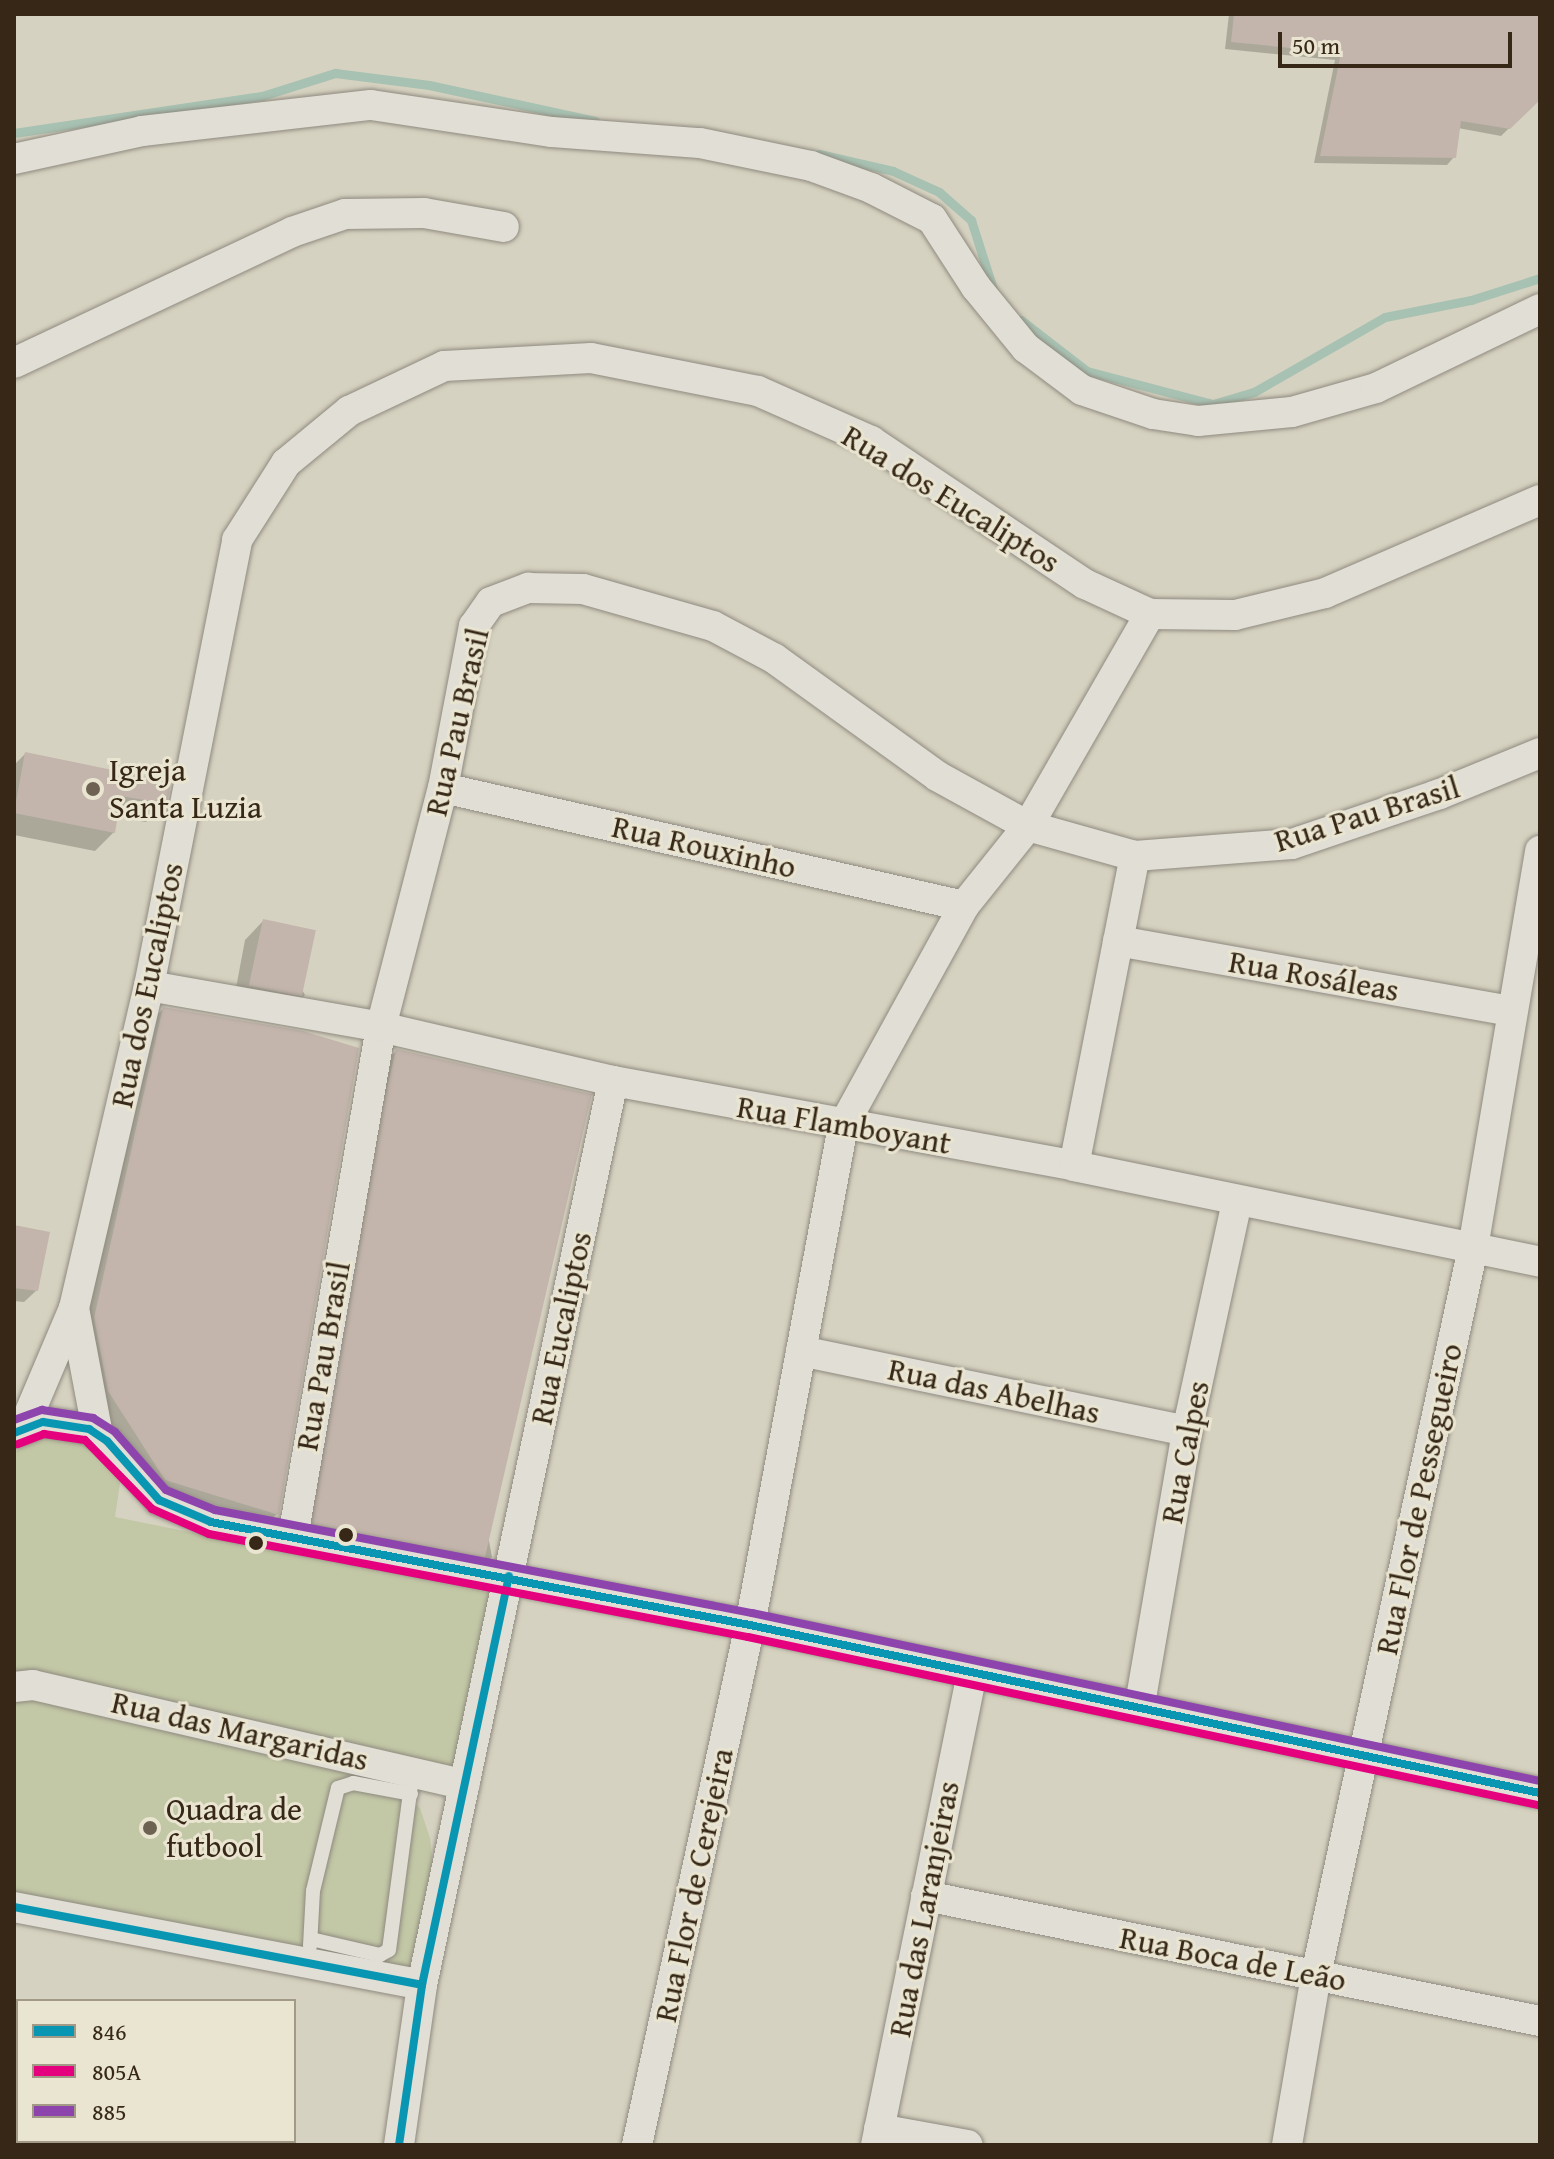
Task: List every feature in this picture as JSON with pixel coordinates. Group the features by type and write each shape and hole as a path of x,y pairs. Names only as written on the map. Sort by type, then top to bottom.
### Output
{"street":[{"path":"14,159 142,131 371,105 552,132 700,143 811,166 871,188 932,219 976,287 1026,348 1082,390 1153,414 1198,421 1292,412 1376,388 1540,309"},
{"path":"14,363 292,232 345,214 424,213 504,227"},
{"name":"Rua dos Eucaliptos","path":"19,1430 74,1308 149,986 237,540 286,463 349,411 444,366 591,358 758,391 871,441 1085,584 1150,614 1235,615 1325,593 1540,500"},
{"name":"Rua Pau Brasil","path":"293,1537 381,1027 443,788 474,626 491,602 528,588 583,589 713,626 775,659 937,776 1028,826 1135,856 1292,844 1440,794 1540,753"},
{"name":"Rua Flor de Cerejeira","path":"637,2145 750,1625 843,1126 964,906 1028,826 1150,614"},
{"name":"Rua Rouxinho","path":"443,788 964,906"},
{"name":"Rua Flor de Pessegueiro","path":"1287,2145 1316,1975 1473,1248 1510,1011 1540,851"},
{"path":"1074,1166 1135,856"},
{"name":"Rua Rosáleas","path":"1118,941 1510,1011"},
{"name":"Rua Flamboyant","path":"149,986 381,1027 613,1081 843,1126 1074,1166 1540,1262"},
{"name":"Rua Eucaliptos","path":"399,2145 422,1985 613,1081"},
{"name":"Rua Calpes","path":"1140,1704 1187,1431 1237,1201"},
{"name":"Rua dos Eucaliptos","path":"74,1308 98,1435"},
{"name":"Rua das Abelhas","path":"801,1351 1187,1431"},
{"path":"19,1430 62,1424 98,1435 159,1500 211,1522 509,1576 972,1673 1140,1704 1540,1793"},
{"name":"Rua das Laranjeiras","path":"877,2137 972,1673"},
{"name":"Rua das Margaridas","path":"14,1687 33,1685 412,1783 465,1785"},
{"name":"Rua Boca de Leão","path":"926,1896 1540,2021"},
{"path":"14,1907 310,1951 422,1985"},
{"path":"877,2137 968,2145"}],"lane":[{"path":"353,1783 412,1783 389,1950 369,1953 310,1951 313,1891 338,1788 353,1783"}],"green space":[{"path":"78,1435 112,1462 120,1483 115,1517 502,1595 467,1772 14,1677 14,1453 34,1438"},
{"path":"14,1694 388,1782 420,1808 430,1838 433,1865 412,1975 14,1897"}],"building":[{"path":"1234,14 1540,14 1540,100 1510,129 1461,121 1456,158 1320,156 1341,53 1231,42"},
{"name":"Igreja Santa Luzia","path":"25,752 171,782 167,804 121,796 115,833 14,813"},
{"path":"263,919 316,930 302,997 249,986"},
{"path":"163,1007 303,1031 359,1048 279,1515 165,1480 108,1391 94,1318"},
{"path":"396,1049 592,1094 484,1563 288,1518"},
{"path":"14,1225 50,1232 38,1291 14,1288"}],"waterway":[{"path":"14,133 262,96 335,73 429,85 595,121"},
{"path":"819,154 893,171 939,192 971,220 994,292"},
{"path":"1021,320 1087,371 1213,404 1254,392 1385,317 1471,300 1540,278"}],"transit line":[{"name":"885","path":"14,1420 42,1410 93,1418 115,1432 166,1490 215,1510 752,1613 1540,1781"},
{"name":"846","path":"14,1433 43,1422 89,1429 107,1441 159,1500 211,1522 750,1625 1540,1793"},
{"name":"805A","path":"18,1444 44,1434 85,1440 152,1509 209,1534 748,1637 1538,1805"},
{"name":"846","path":"399,2145 422,1985 509,1576"},
{"name":"846","path":"14,1907 422,1985"}],"place":[{"name":"Igreja Santa Luzia","path":"93,789"},
{"name":"Quadra de futbool","path":"150,1828"}]}
